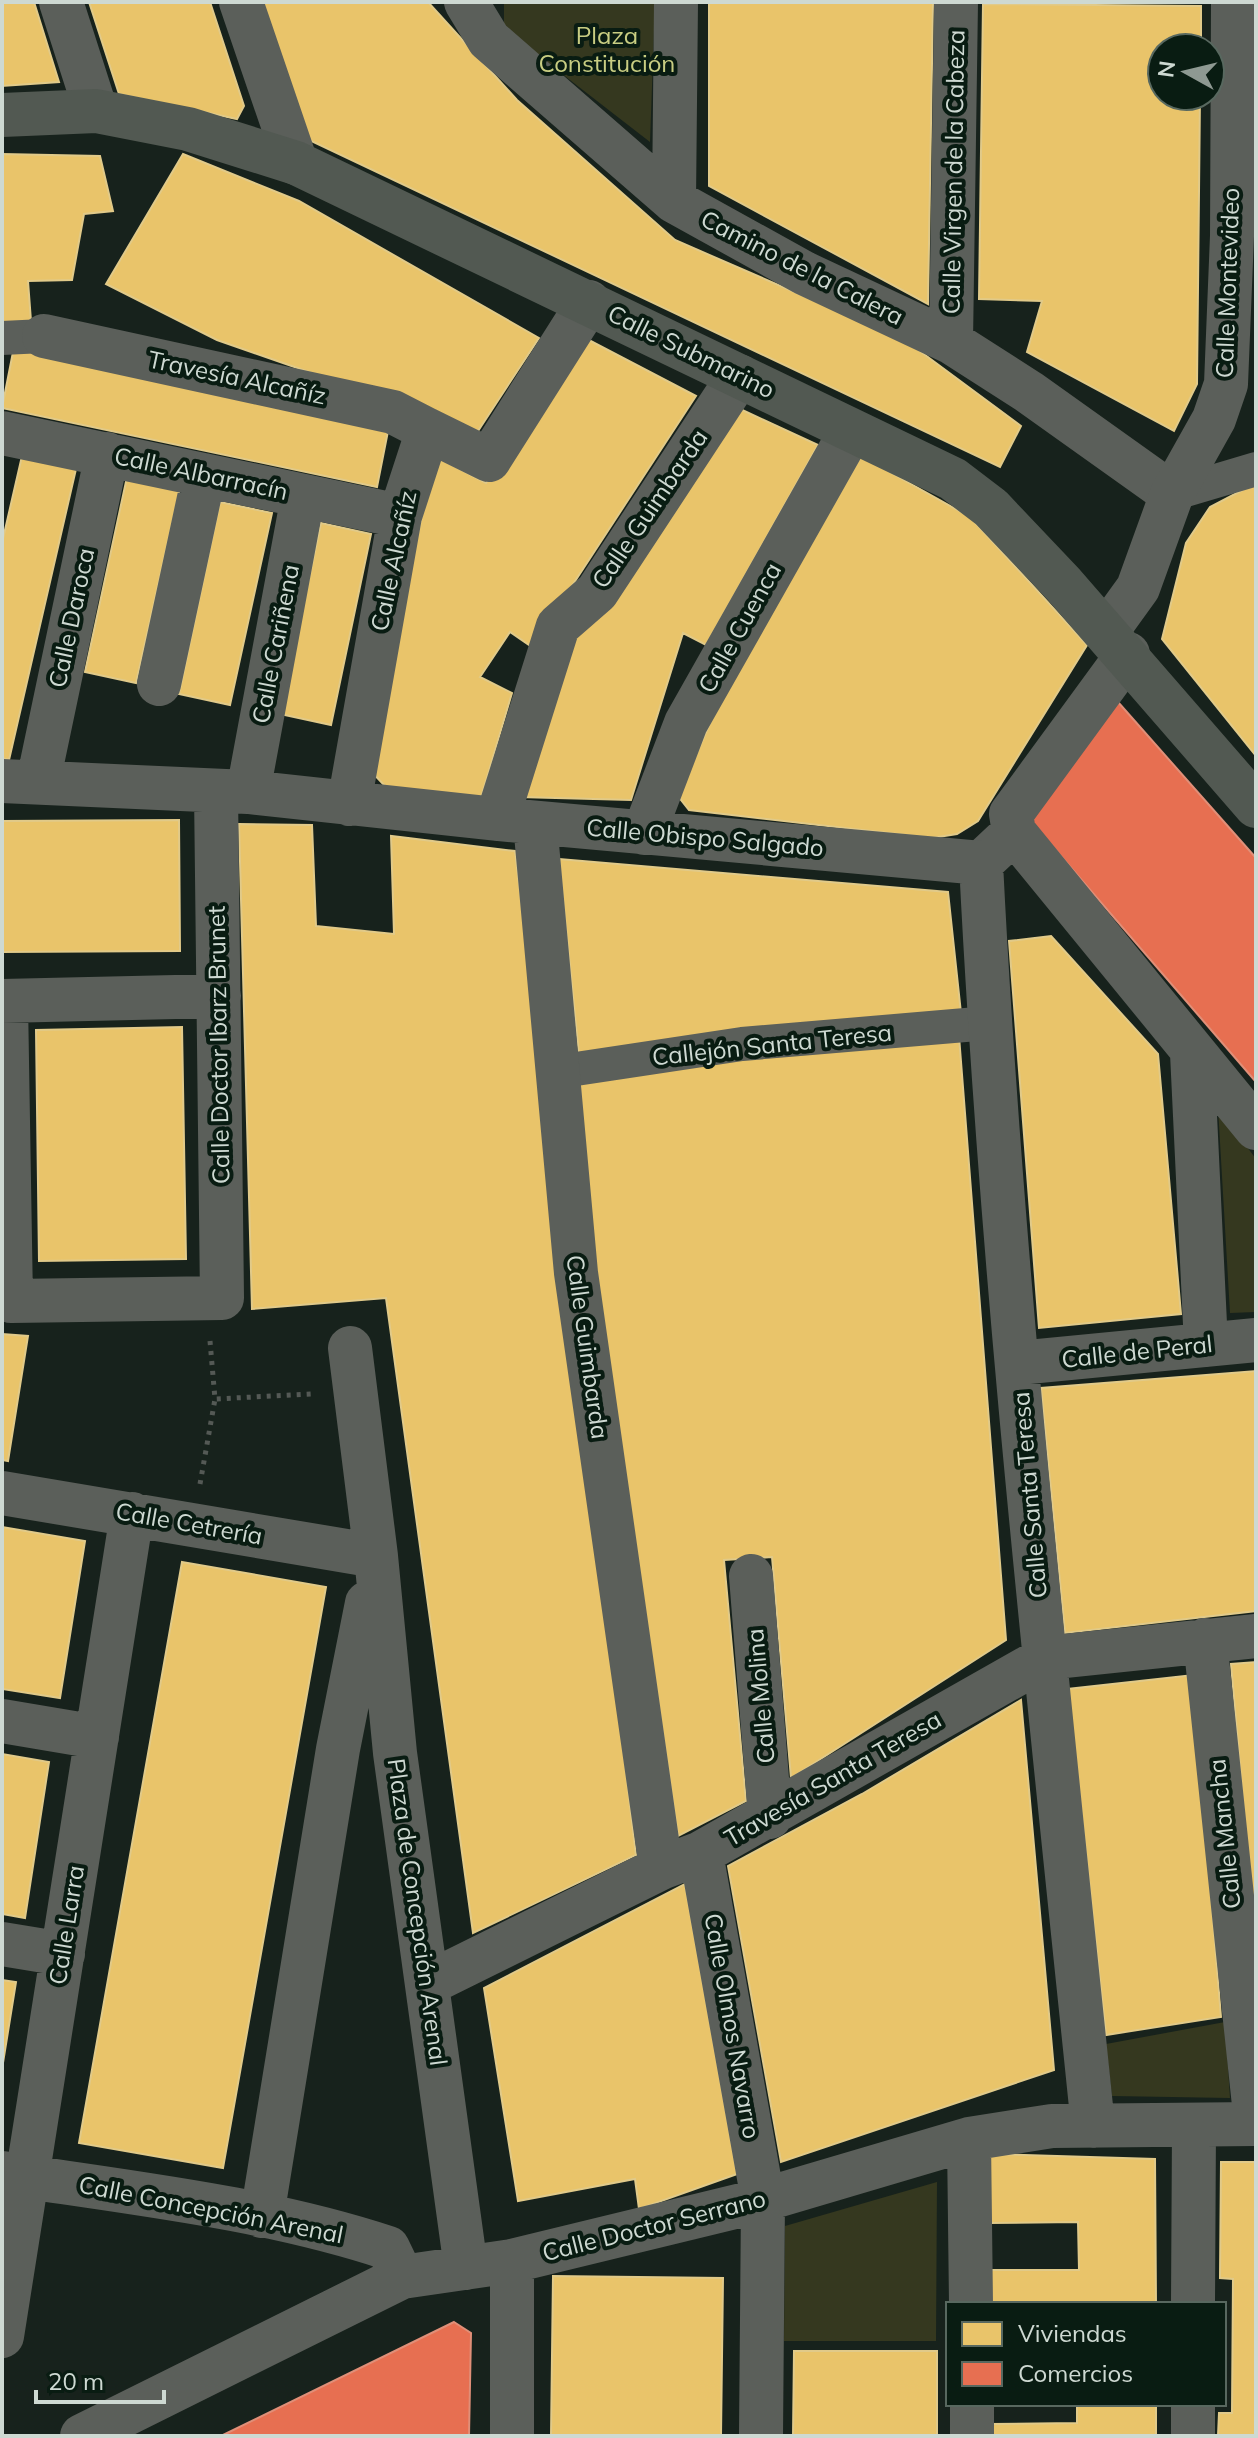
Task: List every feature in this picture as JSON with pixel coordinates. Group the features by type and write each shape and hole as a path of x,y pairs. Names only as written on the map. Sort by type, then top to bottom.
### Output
{"main road":[{"name":"Calle Submarino","path":"2,115 96,111 188,129 296,163 945,474 976,494 1117,643 1256,806"}],"street":[{"path":"61,2 96,111"},
{"path":"241,2 296,163"},
{"name":"Camino de la Calera","path":"466,2 489,40 674,201 804,273 951,342 1029,392 1172,494"},
{"path":"674,201 676,2"},
{"name":"Calle Virgen de la Cabeza","path":"951,342 956,2"},
{"name":"Calle Montevideo","path":"1117,643 1172,494 1222,400 1244,236 1233,2"},
{"path":"428,430 489,460 589,302"},
{"name":"Travesía Alcañíz","path":"23,337 393,412 428,430"},
{"name":"Calle Guimbarda","path":"661,1868 576,1273 556,1072 516,821 558,626 597,592 739,376"},
{"name":"Calle Alcañíz","path":"349,804 400,516 428,430"},
{"name":"Calle Cuenca","path":"644,833 686,723 851,431"},
{"name":"Calle Albarracín","path":"2,433 400,516"},
{"name":"Calle Daroca","path":"20,782 107,454"},
{"path":"1172,494 1256,469"},
{"path":"159,684 204,475"},
{"name":"Calle Cariñena","path":"232,791 303,496"},
{"path":"1117,643 1011,814 1014,832 1256,1128"},
{"name":"Calle Obispo Salgado","path":"20,782 232,791 516,821 981,863"},
{"name":"Calle Doctor Ibarz Brunet","path":"222,1298 219,996 232,791"},
{"path":"981,863 1014,832"},
{"name":"Calle Santa Teresa","path":"981,863 989,1023 1018,1363 1093,2126"},
{"path":"219,996 4,1001 11,1301 222,1298"},
{"name":"Callejón Santa Teresa","path":"556,1072 742,1044 989,1023"},
{"path":"1192,1053 1206,1345"},
{"name":"Calle de Peral","path":"1018,1363 1256,1340"},
{"name":"Plaza de Concepción Arenal","path":"350,1348 376,1556 395,1753 466,2268"},
{"name":"Calle Cetrería","path":"2,1493 376,1556"},
{"name":"Calle Larra","path":"2,2336 14,2175 63,1954 132,1514"},
{"name":"Plaza de Concepción Arenal","path":"262,2216 338,1749 376,1556"},
{"name":"Calle Molina","path":"751,1576 770,1817"},
{"name":"Travesía Santa Teresa","path":"427,1984 770,1817 1045,1658 1256,1636"},
{"name":"Calle Mancha","path":"1205,1640 1256,2124"},
{"path":"2,1721 97,1737"},
{"name":"Calle Olmos Navarro","path":"701,1853 763,2200 761,2436"},
{"path":"2,1944 63,1954"},
{"name":"Calle Doctor Serrano","path":"82,2436 402,2277 512,2261 763,2200 969,2139 1052,2126 1256,2124"},
{"path":"1193,2302 1194,2126"},
{"path":"969,2139 971,2302"},
{"name":"Calle Concepción Arenal","path":"14,2175 262,2216 388,2248 402,2277"},
{"path":"512,2261 512,2436"},
{"path":"972,2406 972,2436"},
{"path":"1193,2406 1193,2436"}],"path":[{"path":"193,1524 215,1399 208,1330 222,1298"},
{"path":"215,1399 355,1391"}],"green space":[{"name":"Plaza Constitución","path":"504,2 655,2 650,142 504,29"},
{"path":"1218,1108 1256,1159 1256,1312 1230,1313"},
{"path":"1225,2022 1230,2098 1112,2096 1106,2044"},
{"path":"937,2182 936,2341 784,2341 785,2226"}],"building: Viviendas":[{"path":"2,2 34,2 59,82 2,86"},
{"path":"89,2 210,2 244,106 237,119 119,94"},
{"path":"258,2 428,2 517,100 675,240 905,340 1021,426 1000,467 305,138"},
{"path":"709,2 933,3 928,304 709,186"},
{"path":"983,4 1201,6 1201,32 1146,32 1146,112 1200,112 1197,384 1174,431 1027,352 1042,301 979,299"},
{"path":"2,154 100,156 113,211 84,214 72,280 28,281 31,321 2,323"},
{"path":"183,154 299,201 539,338 478,431 217,340 106,284"},
{"path":"583,337 696,396 532,647 510,632 480,677 512,693 480,801 385,786 367,767 435,456 486,483"},
{"path":"14,347 389,426 377,487 2,408"},
{"path":"738,408 818,445 706,645 683,633 631,800 519,797 569,643"},
{"path":"22,456 76,469 9,760 2,758 2,543"},
{"path":"861,456 970,517 1087,645 978,821 957,834 932,838 689,810 678,796 718,705"},
{"path":"127,477 180,488 136,683 85,672"},
{"path":"1256,483 1256,756 1162,639 1186,543 1210,507"},
{"path":"220,502 272,513 230,705 179,694"},
{"path":"321,523 371,534 331,725 280,714"},
{"path":"179,820 180,951 2,952 2,821"},
{"path":"239,824 312,825 316,926 394,934 391,836 515,851 636,1855 473,1933 386,1298 252,1309"},
{"path":"559,859 948,892 961,1013 579,1055"},
{"path":"1051,936 1158,1054 1181,1314 1039,1328 1009,941"},
{"path":"182,1027 186,1259 39,1261 36,1030"},
{"path":"959,1036 1006,1640 791,1778 772,1557 724,1560 746,1801 678,1836 595,1269 579,1076"},
{"path":"2,1334 28,1336 8,1461 2,1460"},
{"path":"1256,1371 1256,1611 1065,1633 1041,1388"},
{"path":"2,1527 85,1541 60,1698 2,1689"},
{"path":"182,1562 326,1587 223,2168 79,2143"},
{"path":"1256,1662 1256,1949 1231,1664"},
{"path":"1193,1675 1221,2017 1106,2035 1068,1689"},
{"path":"1021,1700 1054,2070 781,2162 728,1866 862,1794"},
{"path":"2,1754 49,1762 25,1918 2,1914"},
{"path":"685,1884 737,2174 639,2209 635,2179 518,2201 484,1988"},
{"path":"2,1980 16,1982 2,2069"},
{"path":"989,2154 1155,2159 1156,2302 991,2302 990,2270 1079,2270 1078,2222 990,2223"},
{"path":"1221,2162 1256,2162 1256,2436 1218,2436 1219,2413 1232,2413 1233,2279 1220,2278"},
{"path":"553,2276 723,2278 721,2436 551,2436"},
{"path":"794,2351 937,2351 937,2436 793,2436"},
{"path":"1077,2406 1156,2406 1156,2436 992,2436 992,2424 1077,2423"}],"building: Comercios":[{"path":"1118,702 1256,858 1256,1082 1028,818"},
{"path":"454,2322 471,2333 469,2436 221,2436"}]}
